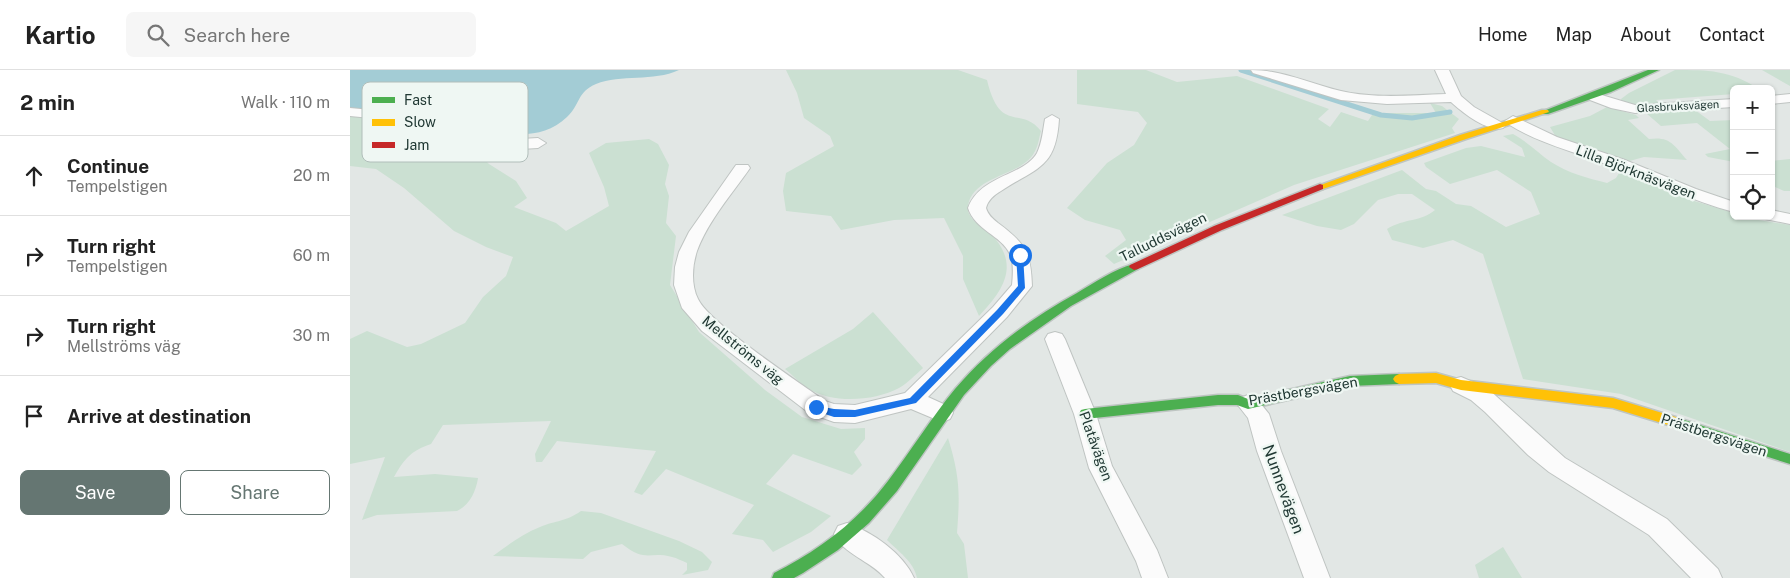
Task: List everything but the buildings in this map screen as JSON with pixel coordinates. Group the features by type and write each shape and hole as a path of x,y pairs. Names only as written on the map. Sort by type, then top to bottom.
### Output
{"street":[{"path":"1258,70 1341,96 1386,100 1455,98 1442,70"},
{"name":"Talluddsvägen","path":"779,578 806,564 847,534 866,517 897,480 942,414 996,352 1034,323 1075,297 1228,222 1283,200 1505,123 1595,97 1655,70"},
{"name":"Glasbruksvägen","path":"1595,97 1616,105 1635,108 1730,103"},
{"name":"Lilla Björknäsvägen","path":"1455,98 1469,110 1546,140 1596,154 1706,200 1730,206"},
{"path":"1775,100 1790,98"},
{"path":"942,414 912,400 1000,312 1022,286 1020,255 1014,244 982,219 977,209 978,204 990,191 1038,162 1051,136 1052,119"},
{"path":"528,144 538,143"},
{"name":"Mellströms väg","path":"742,168 695,236 688,252 684,285 689,303 710,326 816,407 834,413 855,414 912,400"},
{"path":"1775,217 1790,219"},
{"name":"Platåvägen","path":"1055,339 1085,414 1101,468 1148,558 1155,578"},
{"name":"Prästbergsvägen","path":"1085,414 1218,400 1238,400 1248,404 1350,381 1436,378 1461,385 1613,403 1790,460"},
{"name":"Prästbergsvägen","path":"1461,385 1479,394 1536,448 1558,465 1658,527 1709,578"},
{"name":"Nunnevägen","path":"1248,404 1258,414 1269,451 1317,578"},
{"path":"847,534 887,561 901,578"}],"green space":[{"path":"786,70 958,70 987,80 992,97 998,108 1011,116 1026,120 1041,131 1035,151 1027,161 978,188 968,206 972,219 991,234 1000,245 1007,267 1001,287 988,307 979,316 963,279 963,256 944,218 894,220 841,230 831,216 786,211 783,191 786,173 834,146 830,136 804,118 797,93"},
{"path":"1077,70 1146,70 1177,82 1237,76 1329,109 1318,119 1330,127 1341,112 1368,121 1372,115 1380,113 1436,113 1430,103 1442,106 1459,119 1452,128 1455,133 1294,185 1114,264 1105,256 1126,240 1120,230 1085,220 1067,208 1107,163 1134,145 1147,123 1138,112 1077,104"},
{"path":"1675,70 1719,72 1752,85 1730,85 1730,94 1656,100 1660,104 1631,104 1622,102 1621,99 1629,93"},
{"path":"1762,70 1790,70 1790,86"},
{"path":"1607,107 1636,115 1639,118 1628,120 1649,139 1667,140 1687,160 1644,157 1626,162 1590,147 1556,137 1550,127 1590,116"},
{"path":"1695,110 1710,121 1730,120 1730,149 1697,123 1661,126 1646,113"},
{"path":"350,116 362,117 362,162 487,162 516,181 527,198 514,207 556,223 566,231 609,206 604,187 589,153 606,143 649,139 658,144 669,165 665,184 669,196 666,223 676,236 670,285 699,332 765,390 802,417 841,429 865,428 865,439 854,452 862,465 852,475 793,454 766,484 831,516 811,532 773,552 763,540 732,534 754,505 666,469 642,495 634,492 656,451 557,441 542,462 536,462 535,454 551,421 443,425 431,444 409,456 394,477 435,474 478,478 476,488 469,501 457,511 377,515 362,520 385,457 350,464 350,339 367,331 407,347 421,344 465,323 483,297 506,276 513,257 486,247 454,231 404,188 376,169 350,166"},
{"path":"1513,134 1551,162 1578,175 1607,183 1616,178 1622,168 1691,200 1730,212 1730,220 1759,220 1790,225 1790,452 1621,394 1523,379 1483,254 1453,240 1423,248 1392,240 1387,229 1430,214 1435,210 1412,194 1398,194 1378,200 1354,224 1341,230 1317,226 1282,215 1402,170 1426,189 1436,191 1456,204 1471,206 1506,227 1540,214 1531,192 1497,170 1450,184 1426,167 1424,163 1466,148 1481,146 1525,157 1522,148 1503,136"},
{"path":"1730,149 1730,161 1708,157 1705,154"},
{"path":"1790,159 1790,191 1784,191 1775,187 1775,161"},
{"path":"873,312 923,368 899,388 878,396 866,398 842,399 830,397 809,389 785,369 853,329"},
{"path":"948,438 955,464 958,486 957,533 964,544 968,578 917,578 913,567 887,540"},
{"path":"581,511 601,513 679,541 702,552 712,562 708,570 682,575 687,570 687,563 664,555 642,555 622,544 591,552 583,559 493,556 527,533 561,521"},
{"path":"1503,547 1522,578 1479,578 1475,565"}],"water":[{"path":"350,70 679,70 659,76 616,79 596,84 585,91 567,117 555,126 541,132 528,134 528,82 362,82 362,110 350,110"}],"waterway":[{"path":"1241,70 1381,115 1412,118 1450,112"}],"traffic: fast":[{"path":"1545,112 1608,90 1655,70"},
{"path":"779,578 798,569 833,546 879,503 943,413 987,362 1025,330 1046,316 1134,267"},
{"path":"1085,414 1218,400 1238,400 1248,404 1350,381 1399,379"},
{"path":"1678,423 1790,459"}],"traffic: slow":[{"path":"1320,187 1463,137 1545,112"},
{"path":"1399,379 1436,378 1461,385 1613,403 1678,423"}],"traffic: jam":[{"path":"1134,267 1218,228 1320,187"}],"route":[{"path":"816,407 834,413 855,414 912,400 1000,312 1022,286 1020,255"}]}
